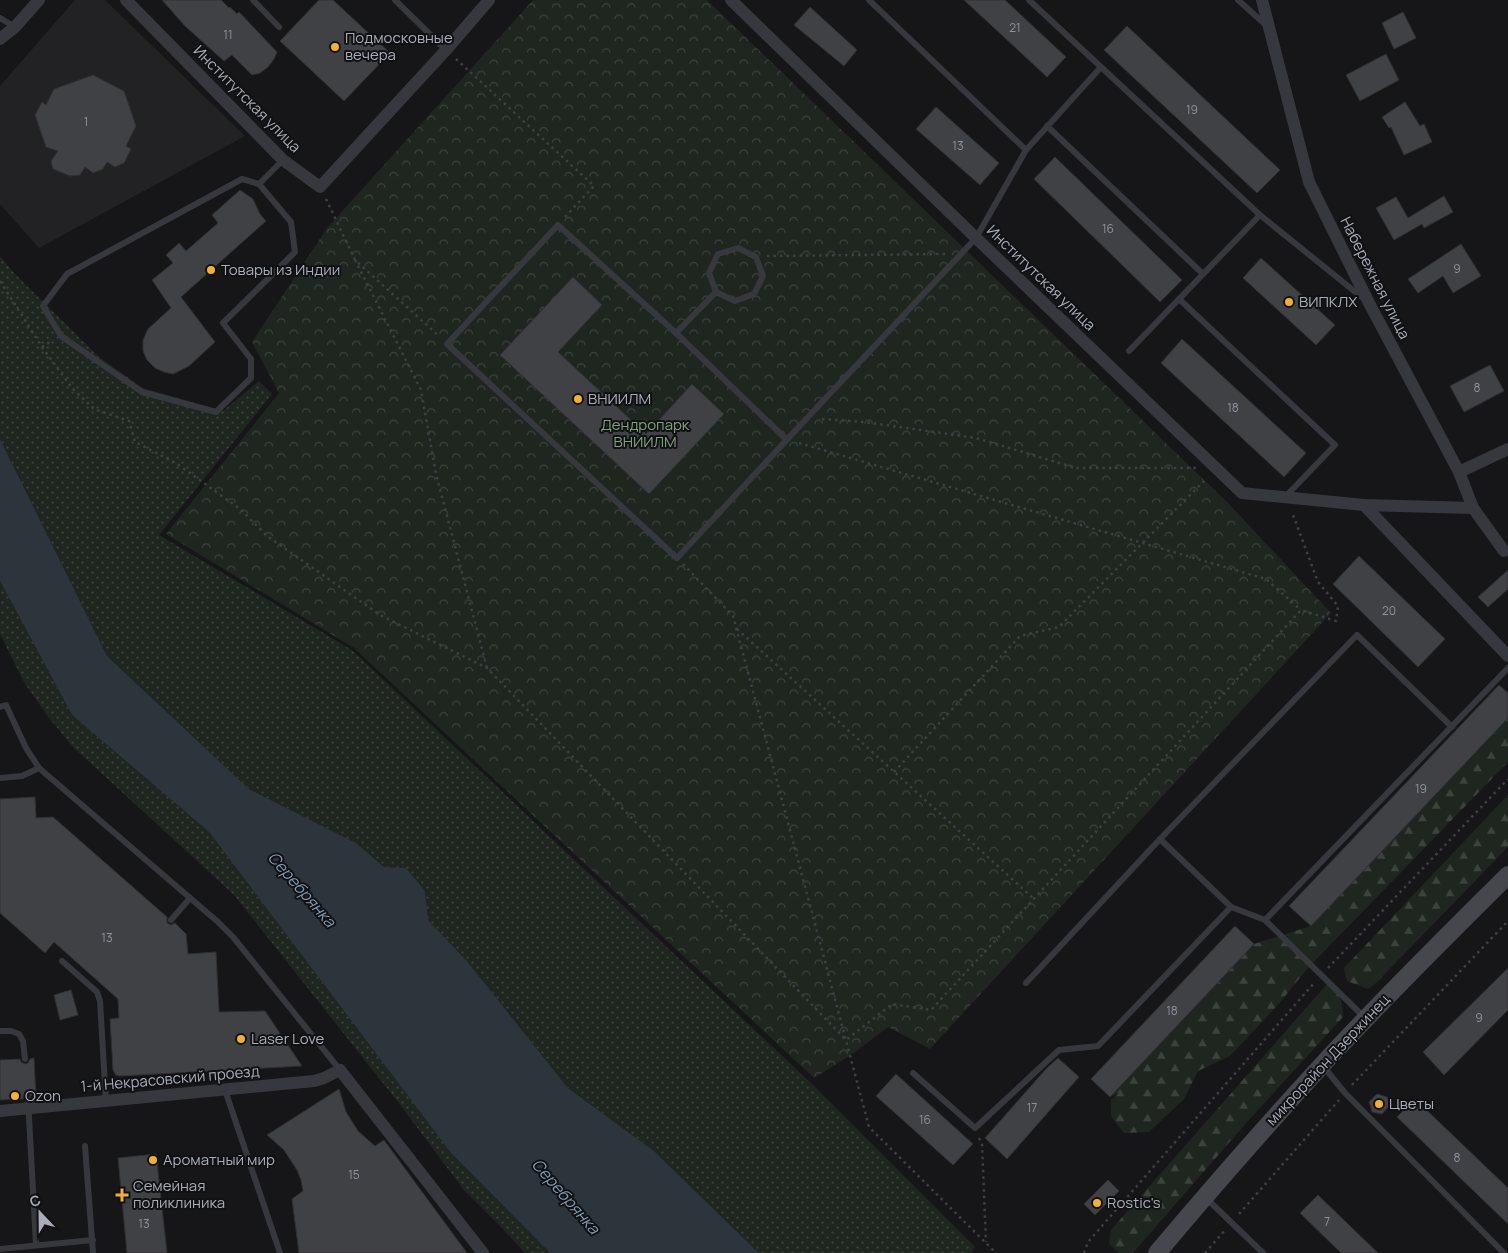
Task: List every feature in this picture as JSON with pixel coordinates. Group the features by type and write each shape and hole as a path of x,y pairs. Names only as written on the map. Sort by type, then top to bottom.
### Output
{"main road":[{"name":"микрорайон Дзержинец","path":"1157,1253 1205,1196 1322,1065 1508,875"}],"street":[{"path":"0,39 14,28 39,0"},
{"name":"Институтская улица","path":"126,0 282,160 320,187"},
{"path":"320,187 446,50 489,0"},
{"name":"Институтская улица","path":"731,0 745,4 976,238 1242,493 1364,504 1473,508"},
{"name":"Набережная улица","path":"1262,0 1308,182 1369,303 1459,472 1473,508 1504,551"},
{"path":"1459,472 1508,448"},
{"path":"1364,504 1508,656"},
{"path":"340,1070 483,1253"},
{"name":"1-й Некрасовский проезд","path":"0,1111 29,1104 106,1101 314,1081 340,1070"}],"lane":[{"path":"253,0 279,27"},
{"path":"395,0 446,50"},
{"path":"868,0 1026,150"},
{"path":"1029,0 1260,215 1369,303"},
{"path":"1238,0 1270,29"},
{"path":"0,18 14,28"},
{"path":"787,440 676,333 558,225 447,344 677,558 976,238 1026,150 1101,67"},
{"path":"1047,126 1203,274"},
{"path":"259,184 282,160"},
{"path":"242,179 259,184 291,222 295,252 223,323 251,359 251,378 216,412 142,392 61,336 43,306 67,274 242,179"},
{"path":"1129,351 1260,215"},
{"path":"738,248 756,256 763,276 754,294 735,301 716,292 710,273 718,254 738,248"},
{"path":"676,333 716,292"},
{"path":"1179,299 1336,445 1286,496"},
{"path":"1026,983 1160,839 1357,636 1452,727"},
{"path":"1265,920 1508,668"},
{"path":"0,707 6,705 26,748 39,768 233,937 340,1070"},
{"path":"0,778 22,776 39,768"},
{"path":"1160,839 1231,907 1265,920 1365,1019"},
{"path":"171,920 190,898"},
{"path":"913,1073 975,1128 1059,1050 1098,1046 1231,907"},
{"path":"62,962 97,992 100,1001 106,1101"},
{"path":"0,1031 11,1031 19,1034 23,1041 25,1059"},
{"path":"1322,1065 1345,1093 1504,1253"},
{"path":"225,1090 280,1253"},
{"path":"29,1104 36,1245"},
{"path":"84,1146 93,1253"},
{"path":"1205,1196 1262,1253"},
{"path":"0,1249 92,1240"}],"path":[{"path":"446,50 594,186 558,225"},
{"path":"320,187 421,390 436,474 487,668"},
{"path":"756,256 961,254"},
{"path":"355,260 447,344"},
{"path":"0,281 42,347 72,388 94,409 128,421 135,442 176,463 240,509 267,536 380,615 487,668 846,1040"},
{"path":"42,347 61,336"},
{"path":"808,418 864,422 976,438 1076,468 1216,468"},
{"path":"787,440 1266,579 1301,610 1336,621 1338,606 1318,582 1286,496"},
{"path":"894,772 1020,636 1059,626 1216,468"},
{"path":"677,558 733,616 869,1127 996,1253"},
{"path":"846,1040 892,1004 931,1010 1301,610"},
{"path":"736,628 1034,899"},
{"path":"1084,1253 1088,1242 1321,974 1508,779"},
{"path":"975,1128 982,1144 986,1243"}],"shaded area":[{"path":"75,0 105,0 245,136 39,248 0,204 0,86"}],"green space":[{"name":"Дендропарк ВНИИЛМ","path":"533,0 707,0 1228,503 1331,613 930,1049 888,1027 854,1053 814,1078 354,648 166,534 279,393 252,342 327,228"},
{"path":"0,256 14,273 99,357 143,388 223,411 259,381 272,394 159,535 352,650 812,1084 975,1247 971,1253 759,1253 654,1151 568,1088 467,961 427,920 425,891 384,867 356,843 249,789 107,656 0,439"},
{"path":"0,581 72,715 209,832 451,1153 550,1253 525,1253 463,1189 401,1106 234,895 74,748 49,718 25,684 0,634"},
{"path":"1508,718 1508,762 1307,969 1277,1006 1230,1056 1198,1071 1184,1099 1149,1132 1124,1133 1111,1116 1111,1100 1119,1093 1110,1097 1254,944 1311,926"},
{"path":"1508,795 1508,847 1376,983 1368,989 1347,981 1344,968"},
{"path":"1327,984 1340,998 1343,1017 1247,1122 1133,1253 1119,1253 1109,1244 1111,1230"}],"water":[{"name":"Серебрянка","path":"0,439 107,656 249,789 356,843 384,867 406,868 425,891 428,920 467,961 568,1088 654,1151 759,1253 550,1253 451,1153 209,832 72,715 0,581"}],"building":[{"path":"162,0 221,0 237,14 239,12 277,52 274,59 260,73 252,75 232,55 224,61 185,26"},
{"name":"Подмосковные вечера","path":"319,0 333,0 390,53 344,101 280,41"},
{"path":"964,0 1005,0 1066,57 1047,77"},
{"path":"810,7 857,50 844,66 794,25"},
{"path":"1403,12 1416,38 1394,49 1382,23"},
{"path":"1127,26 1280,170 1257,193 1104,50"},
{"path":"1386,54 1399,80 1360,101 1346,75"},
{"path":"93,75 124,91 136,126 126,146 131,149 124,163 115,167 107,162 103,169 93,173 85,167 80,175 70,176 53,169 51,161 58,151 46,147 35,115 42,102 46,105 54,89"},
{"path":"1405,102 1420,126 1424,124 1432,142 1404,155 1391,127 1389,128 1382,117"},
{"path":"936,107 999,163 980,185 916,129"},
{"path":"1055,157 1182,280 1160,302 1034,179"},
{"path":"240,190 253,199 260,214 266,221 181,297 215,342 189,366 173,374 155,368 147,360 143,351 143,340 148,329 171,308 152,280 173,263 166,255 179,243 186,251 218,223 212,215"},
{"path":"1444,196 1453,212 1424,228 1422,224 1394,240 1376,208 1396,197 1408,218"},
{"path":"1461,244 1481,276 1453,293 1443,276 1418,293 1408,279"},
{"name":"ВИПКЛХ","path":"1261,258 1335,325 1316,345 1243,278"},
{"name":"ВНИИЛМ","path":"573,277 602,305 558,352 646,434 692,384 724,414 649,494 500,355"},
{"path":"1182,339 1306,453 1284,477 1161,363"},
{"path":"1490,365 1504,391 1464,412 1450,386"},
{"path":"1359,556 1445,639 1418,667 1333,584"},
{"path":"1508,570 1508,589 1488,607 1478,597"},
{"path":"1499,685 1508,693 1508,718 1311,926 1289,906"},
{"path":"35,797 36,818 53,817 167,917 167,923 171,925 175,923 186,934 188,954 216,952 219,1012 265,1011 302,1066 116,1075 113,1070 110,1019 119,1018 118,999 54,942 45,953 0,913 0,799"},
{"path":"1235,926 1254,944 1110,1097 1091,1079"},
{"path":"1508,968 1508,1010 1444,1075 1423,1052"},
{"path":"71,990 78,1015 60,1020 54,995"},
{"path":"34,1058 36,1099 33,1099 28,1094 23,1099 0,1100 0,1060 20,1059 25,1064"},
{"path":"1058,1058 1079,1077 1007,1159 985,1138"},
{"path":"896,1074 973,1144 953,1165 876,1096"},
{"path":"339,1089 346,1112 358,1131 375,1146 384,1140 467,1253 299,1253 292,1199 303,1191 301,1180 284,1150 267,1135"},
{"name":"Цветы","path":"1377,1094 1387,1097 1390,1105 1382,1114 1372,1112 1369,1102"},
{"path":"1415,1099 1508,1188 1508,1224 1397,1117"},
{"path":"156,1154 167,1253 127,1253 118,1158"},
{"path":"1108,1180 1119,1191 1095,1215 1084,1204"},
{"path":"1318,1195 1378,1253 1341,1253 1300,1213"}],"place":[{"name":"Подмосковные вечера","path":"335,47"},
{"name":"Товары из Индии","path":"211,270"},
{"name":"ВИПКЛХ","path":"1289,302"},
{"name":"ВНИИЛМ","path":"578,399"},
{"name":"Laser Love","path":"241,1039"},
{"name":"Ozon","path":"15,1096"},
{"name":"Цветы","path":"1379,1104"},
{"name":"Ароматный мир","path":"153,1160"},
{"name":"Семейная поликлиника","path":"122,1195"},
{"name":"Rostic's","path":"1097,1203"}]}
